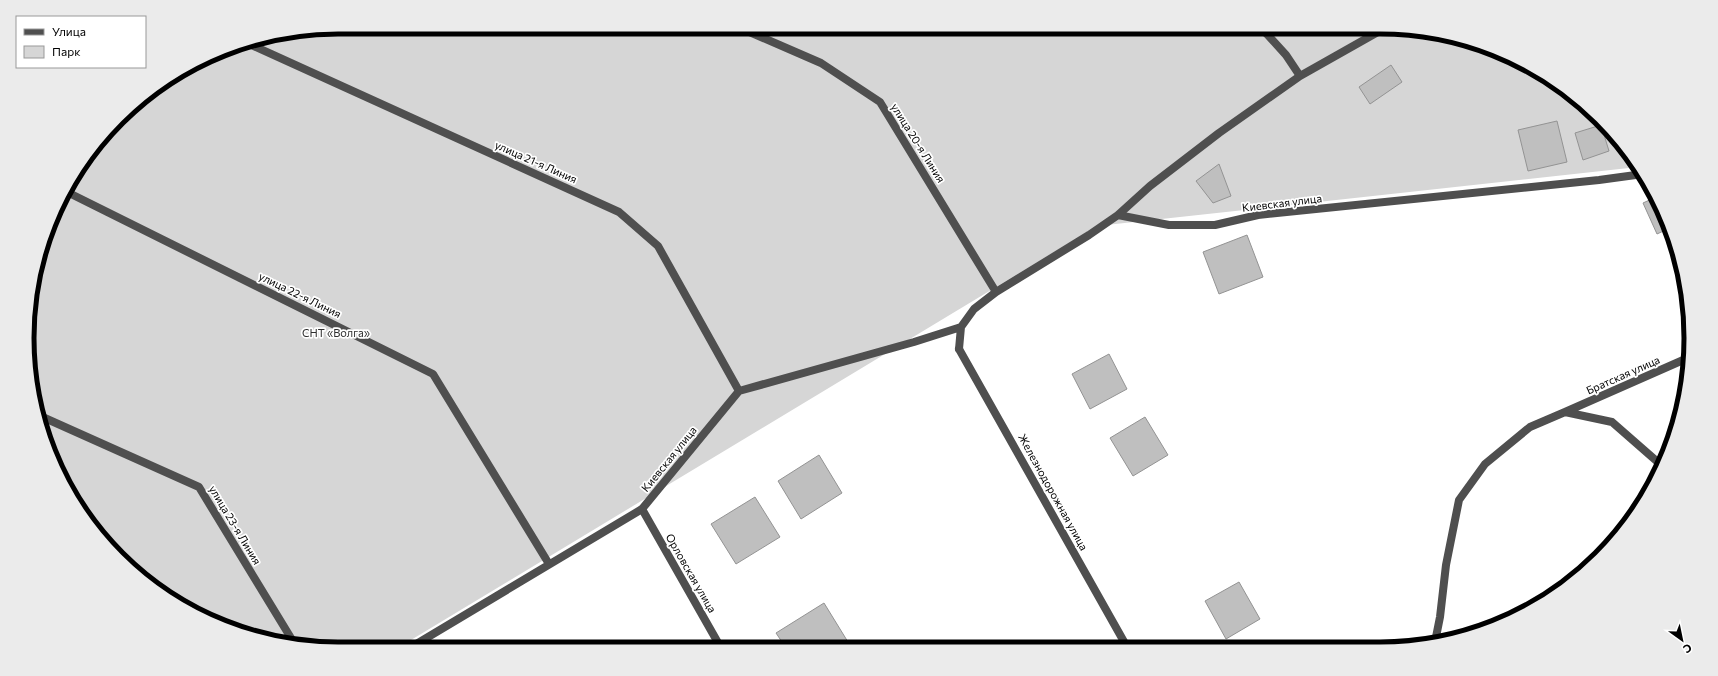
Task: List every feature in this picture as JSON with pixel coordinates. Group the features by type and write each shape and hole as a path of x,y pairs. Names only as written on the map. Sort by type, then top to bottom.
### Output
{"street":[{"name":"улица 20-я Линия","path":"754,34 821,63 880,102 996,292"},
{"path":"1267,34 1286,55 1300,76"},
{"path":"739,391 914,342 961,327 974,309 996,292 1089,235 1118,215 1150,186 1212,138 1300,76 1374,34"},
{"name":"улица 21-я Линия","path":"253,46 618,212 658,246 739,391"},
{"name":"Киевская улица","path":"1118,215 1169,225 1215,225 1258,215 1583,182 1636,175"},
{"name":"улица 22-я Линия","path":"71,194 433,374 549,564"},
{"name":"Железнодорожная улица","path":"961,327 959,349 1124,642"},
{"name":"Братская улица","path":"1436,636 1446,565 1459,500 1485,464 1530,427 1683,360"},
{"name":"Киевская улица","path":"420,642 642,509 739,391"},
{"path":"1566,412 1612,422 1658,462"},
{"name":"улица 23-я Линия","path":"44,418 199,487 291,638"},
{"name":"Орловская улица","path":"642,509 718,642"}],"green space":[{"name":"СНТ «Волга»","path":"338,34 1400,35 1459,44 1496,57 1532,75 1549,85 1580,109 1609,138 1632,168 1097,226 408,642 318,641 259,632 204,611 169,591 138,567 123,553 109,538 85,507 65,472 50,436 44,417 37,378 34,338 35,318 44,259 65,204 85,169 97,153 109,138 138,109 169,85 186,75 204,65 240,50 259,44 298,37"}],"building":[{"path":"1391,65 1402,82 1370,104 1359,87"},
{"path":"1557,121 1567,162 1528,171 1518,130"},
{"path":"1598,126 1603,132 1609,151 1583,160 1575,133"},
{"path":"1219,164 1231,196 1213,203 1196,181"},
{"path":"1651,200 1664,231 1657,234 1643,203"},
{"path":"1247,235 1263,277 1219,294 1203,252"},
{"path":"1109,354 1127,389 1090,409 1072,374"},
{"path":"1145,417 1168,455 1133,476 1110,438"},
{"path":"819,455 842,493 801,519 778,481"},
{"path":"755,497 780,537 736,564 711,524"},
{"path":"1239,582 1260,619 1226,639 1205,601"},
{"path":"824,603 848,642 782,642 776,633"}]}
